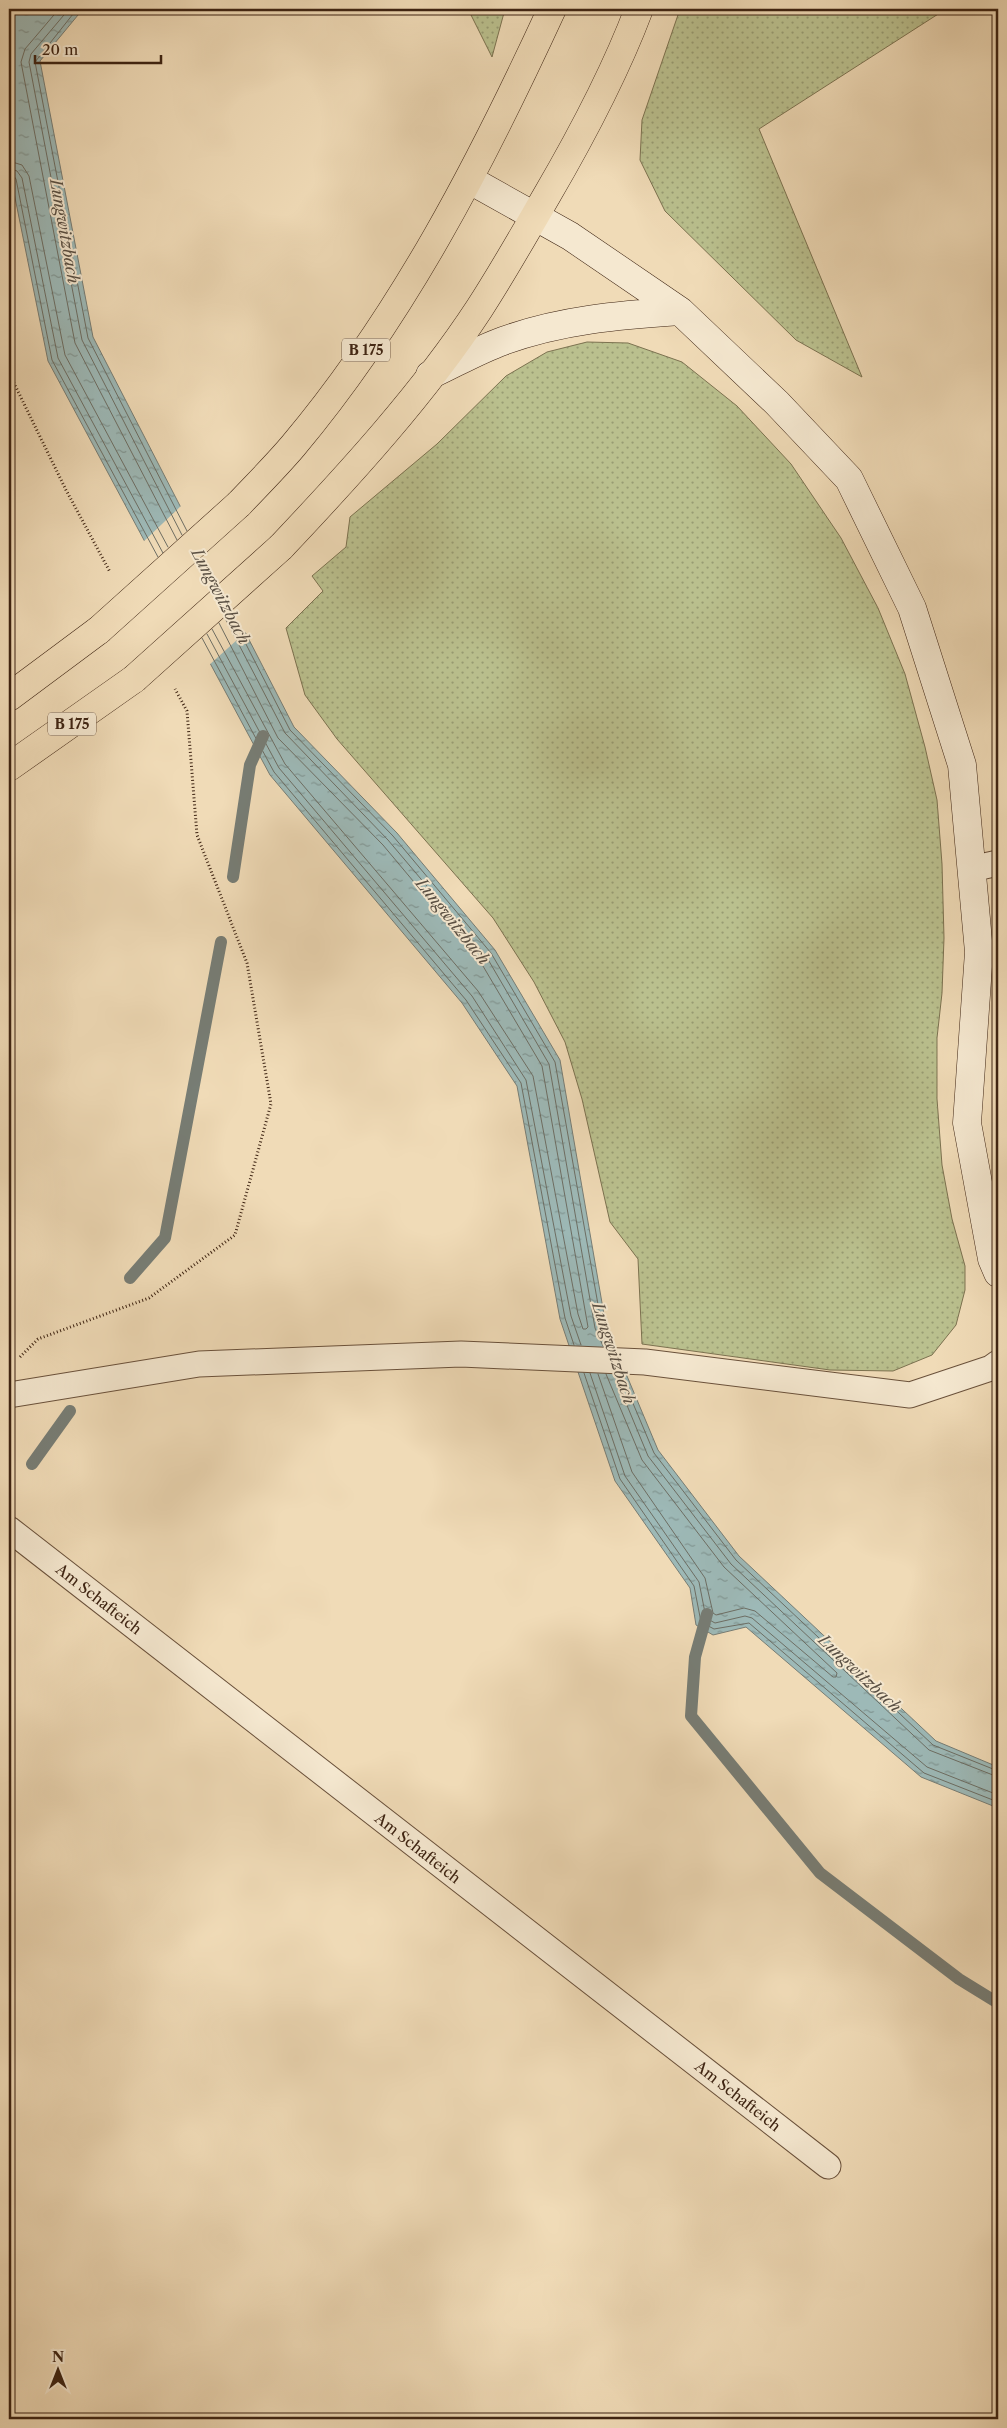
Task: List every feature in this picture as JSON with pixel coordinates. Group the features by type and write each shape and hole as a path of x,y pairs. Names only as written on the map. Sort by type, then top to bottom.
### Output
{"main road":[{"name":"B 175","path":"9,697 99,630 240,504 293,446 358,362 424,260 470,180 552,9"},
{"name":"B 175","path":"9,767 134,679 281,547 346,478 430,375 479,310 574,148 627,41 639,9"},
{"path":"470,180 535,215 598,254 680,311 777,404 849,478 912,608 962,765 979,952 967,1123 992,1259 998,1273"},
{"path":"430,375 503,341 550,328 604,316 680,311"}],"lane":[{"path":"971,869 998,863"},
{"path":"9,1395 199,1364 461,1354 645,1362 910,1395 991,1368 998,1363"},
{"name":"Am Schafteich","path":"9,1529 828,2166"}],"path":[{"path":"9,373 66,490 112,576"},
{"path":"14,1362 38,1339 149,1298 236,1235 271,1104 248,963 197,835 187,712 173,686"}],"green space":[{"path":"468,9 505,9 492,57"},
{"path":"680,9 946,9 759,129 862,377 796,340 665,211 640,160 642,120"},
{"path":"587,342 628,343 682,362 737,406 791,464 841,538 878,608 905,674 937,800 942,864 944,938 942,993 937,1038 937,1099 942,1165 952,1219 965,1266 965,1290 956,1325 932,1355 893,1371 830,1370 642,1344 638,1259 610,1222 582,1099 565,1042 534,982 493,918 337,739 305,695 286,628 323,591 312,576 346,547 350,517 437,444 506,376 547,352"}],"water":[{"name":"Lungwitzbach","path":"9,9 83,9 40,61 93,337 294,727 397,833 495,950 560,1060 606,1326 658,1450 739,1556 936,1741 998,1767 998,1808 921,1777 746,1627 713,1635 696,1625 690,1588 615,1481 560,1319 517,1086 462,1003 270,775 48,361 9,168"}],"pier":[{"path":"182,505 247,631 208,666 142,543"}],"waterway":[{"path":"233,877 250,765 263,736"},
{"path":"130,1278 165,1238 221,942"},
{"path":"32,1464 70,1411"},
{"path":"707,1614 695,1657 691,1716 820,1873 959,1979 998,2003"}]}
